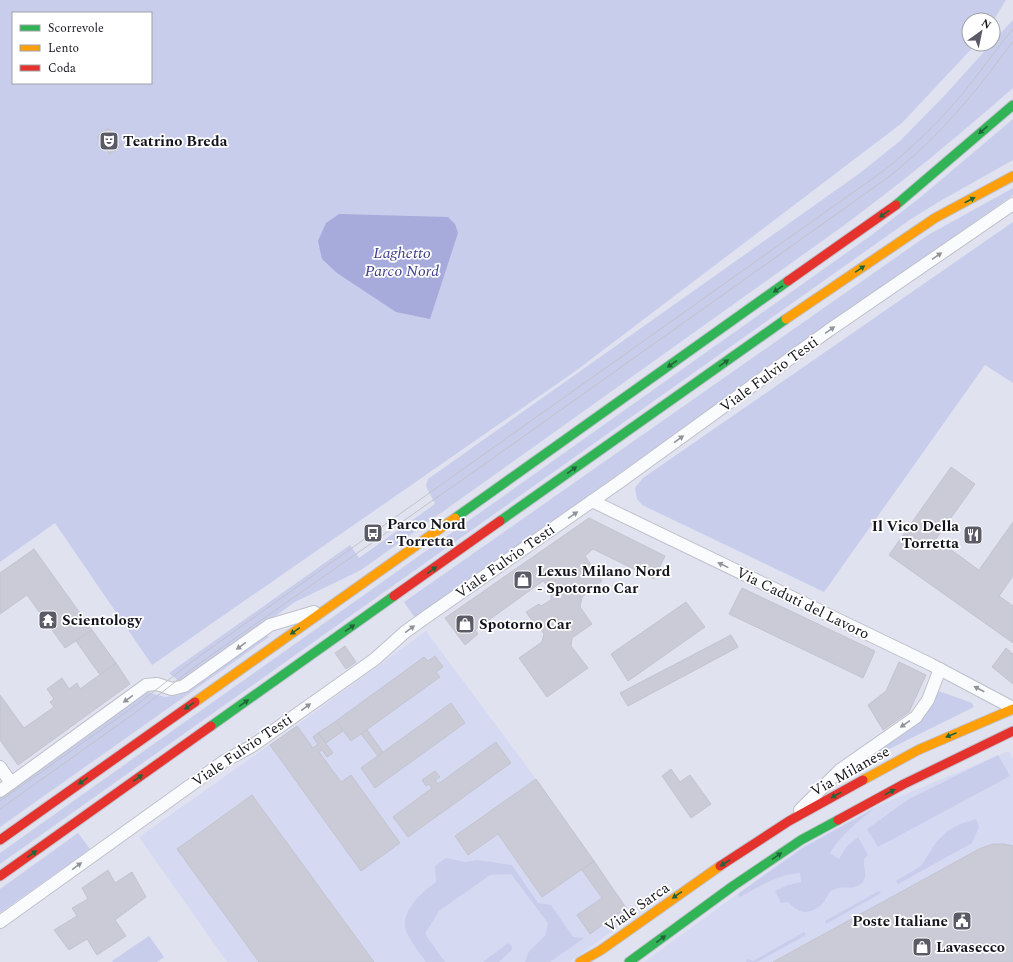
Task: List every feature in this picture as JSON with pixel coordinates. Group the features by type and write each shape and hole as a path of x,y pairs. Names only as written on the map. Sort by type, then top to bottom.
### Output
{"main road":[{"path":"0,840 903,200 1013,105"},
{"path":"0,876 827,290 935,218 1013,176"},
{"name":"Via Milanese","path":"709,873 789,821 918,750 1013,708"},
{"path":"629,962 784,850 904,784 1013,731"},
{"name":"Viale Sarca","path":"580,962 601,950 709,873"}],"street":[{"name":"Viale Fulvio Testi","path":"0,922 223,762 252,746 375,659 405,632 592,501 828,331 1013,204"},
{"name":"Via Caduti del Lavoro","path":"592,501 940,669 1013,708"},
{"path":"0,791 146,686 157,684 172,689 184,686 270,625 326,608"},
{"path":"789,821 840,770 916,717 928,700 940,669"},
{"path":"0,767 11,783"},
{"path":"590,962 601,950"}],"shaded area":[{"path":"0,0 1006,0 999,12 961,12 961,52 969,52 902,123 577,370 152,665 55,523 0,562"},
{"path":"1013,20 1013,88 949,143 884,195 839,229 361,570 295,602 185,681 180,682 169,673 350,545 359,558 435,504 426,486 428,479 860,173 900,141 945,95 984,52 1001,52 1001,33"},
{"path":"1013,119 1013,160 911,219 0,864 0,853 873,234 922,196"},
{"path":"1013,188 1013,195 415,618 404,602 928,235"},
{"path":"1013,222 1013,383 985,365 824,592 642,505 637,499 635,488 643,478"},
{"path":"426,631 536,779 633,916 570,962 227,962 139,837 268,746"},
{"path":"266,634 269,637 0,827 0,796 143,694 148,692 165,697 179,695"},
{"path":"939,691 972,703 974,707 863,762 862,760 927,711"},
{"path":"1009,751 1013,759 1013,962 644,962 802,847 882,804"},
{"path":"998,755 1010,776 878,847 867,829 909,799"},
{"path":"876,807 839,840 830,853 839,859 847,846 858,837 868,855 864,859 865,878 858,886 833,890 829,893 821,906 808,912 798,910 788,902 781,903 775,891 788,885 801,882 800,873 776,878 740,897 738,894 803,848"},
{"path":"976,819 979,827 972,843 898,884 896,881 921,866 937,841 948,831 960,824"},
{"path":"78,833 90,849 0,913 0,889"},
{"path":"446,858 465,862 477,860 512,865 538,903 551,905 573,937 584,938 550,962 525,962 529,951 545,936 548,923 511,874 490,875 439,911 425,934 445,962 426,962 407,933 405,925 406,918 418,897 436,882 435,866"},
{"path":"879,891 881,893 826,924 825,921"},
{"path":"804,932 806,935 757,962 746,962 747,959 753,961"},
{"path":"149,936 164,957 157,962 112,961"},
{"path":"508,943 512,946 512,950 499,962 483,962"}],"water":[{"name":"Laghetto Parco Nord","path":"339,214 448,217 455,224 458,233 430,319 396,312 337,273 322,259 318,241 326,223"}],"building":[{"name":"Teatrino Breda","path":"108,128 122,145 110,154 97,137"},
{"path":"951,467 975,484 936,539 979,570 1013,522 1013,576 999,596 1013,606 1013,643 889,555"},
{"path":"589,518 665,556 654,579 593,549 585,556 602,581 582,597 580,607 592,624 572,638 571,646 588,668 547,697 519,658 542,642 544,634 537,623 535,625 526,612 539,604 541,606 551,600 551,590 543,581 475,630 478,634 465,645 445,618"},
{"path":"34,549 92,630 65,648 27,595 0,614 0,573"},
{"path":"742,588 875,651 863,678 729,614"},
{"path":"686,602 705,627 628,681 611,654"},
{"path":"92,630 116,663 100,675 76,641"},
{"path":"731,635 738,647 628,706 620,693"},
{"path":"345,646 356,662 346,669 335,653"},
{"path":"1006,648 1013,654 1013,684 992,667"},
{"path":"435,656 443,667 436,672 440,677 351,741 336,721 424,657 428,661"},
{"path":"899,662 926,675 909,712 883,730 868,705 886,691"},
{"path":"116,663 130,684 18,765 0,740 0,695 24,728 54,707 50,702 54,699 47,689 62,678 69,689 77,683 80,689"},
{"path":"451,703 465,723 375,788 361,768"},
{"path":"336,721 343,731 326,743 318,733"},
{"path":"297,726 313,748 318,744 313,737 318,733 333,753 327,757 322,750 319,752 341,782 351,775 400,843 361,871 270,745"},
{"path":"367,730 383,752 378,756 361,734"},
{"path":"496,742 511,763 408,837 393,817 432,788 429,784 426,786 422,780 435,771 440,777 435,780 438,784"},
{"path":"671,769 680,782 690,775 711,804 691,818 662,776"},
{"path":"536,779 594,861 542,897 498,834 468,855 455,836"},
{"path":"252,795 374,962 259,962 177,849"},
{"path":"993,844 1013,846 1013,962 773,962 981,848"},
{"path":"594,861 626,908 590,934 577,915 602,898 582,870"},
{"path":"108,870 115,883 132,872 146,897 115,920 126,936 97,955 87,939 69,950 54,930 77,916 72,908 88,899 82,888"}],"tram line":[{"path":"0,801 139,703 194,660 886,169 919,140 949,109 1013,29"},
{"path":"0,809 143,707 197,665 482,466 890,176 919,151 946,124 976,90 1013,42"}],"traffic: fast":[{"path":"896,205 1013,105"},
{"path":"455,518 788,281"},
{"path":"500,521 786,319"},
{"path":"211,726 394,596"},
{"path":"629,962 733,886 801,840 838,820"}],"traffic: slow":[{"path":"786,319 935,218 1013,176"},
{"path":"195,702 455,518"},
{"path":"863,780 918,750 1013,709"},
{"path":"580,962 601,950 720,866"}],"traffic: jam":[{"path":"788,281 896,205"},
{"path":"394,596 500,521"},
{"path":"0,840 195,702"},
{"path":"0,876 211,726"},
{"path":"838,820 904,784 1013,731"},
{"path":"720,866 789,821 863,780"}],"place":[{"name":"Teatrino Breda","path":"109,141"},
{"name":"Parco Nord - Torretta","path":"373,533"},
{"name":"Il Vico Della Torretta","path":"973,535"},
{"name":"Lexus Milano Nord - Spotorno Car","path":"523,580"},
{"name":"Scientology","path":"48,620"},
{"name":"Spotorno Car","path":"465,624"},
{"name":"Poste Italiane","path":"962,921"},
{"name":"Lavasecco","path":"922,947"}]}
